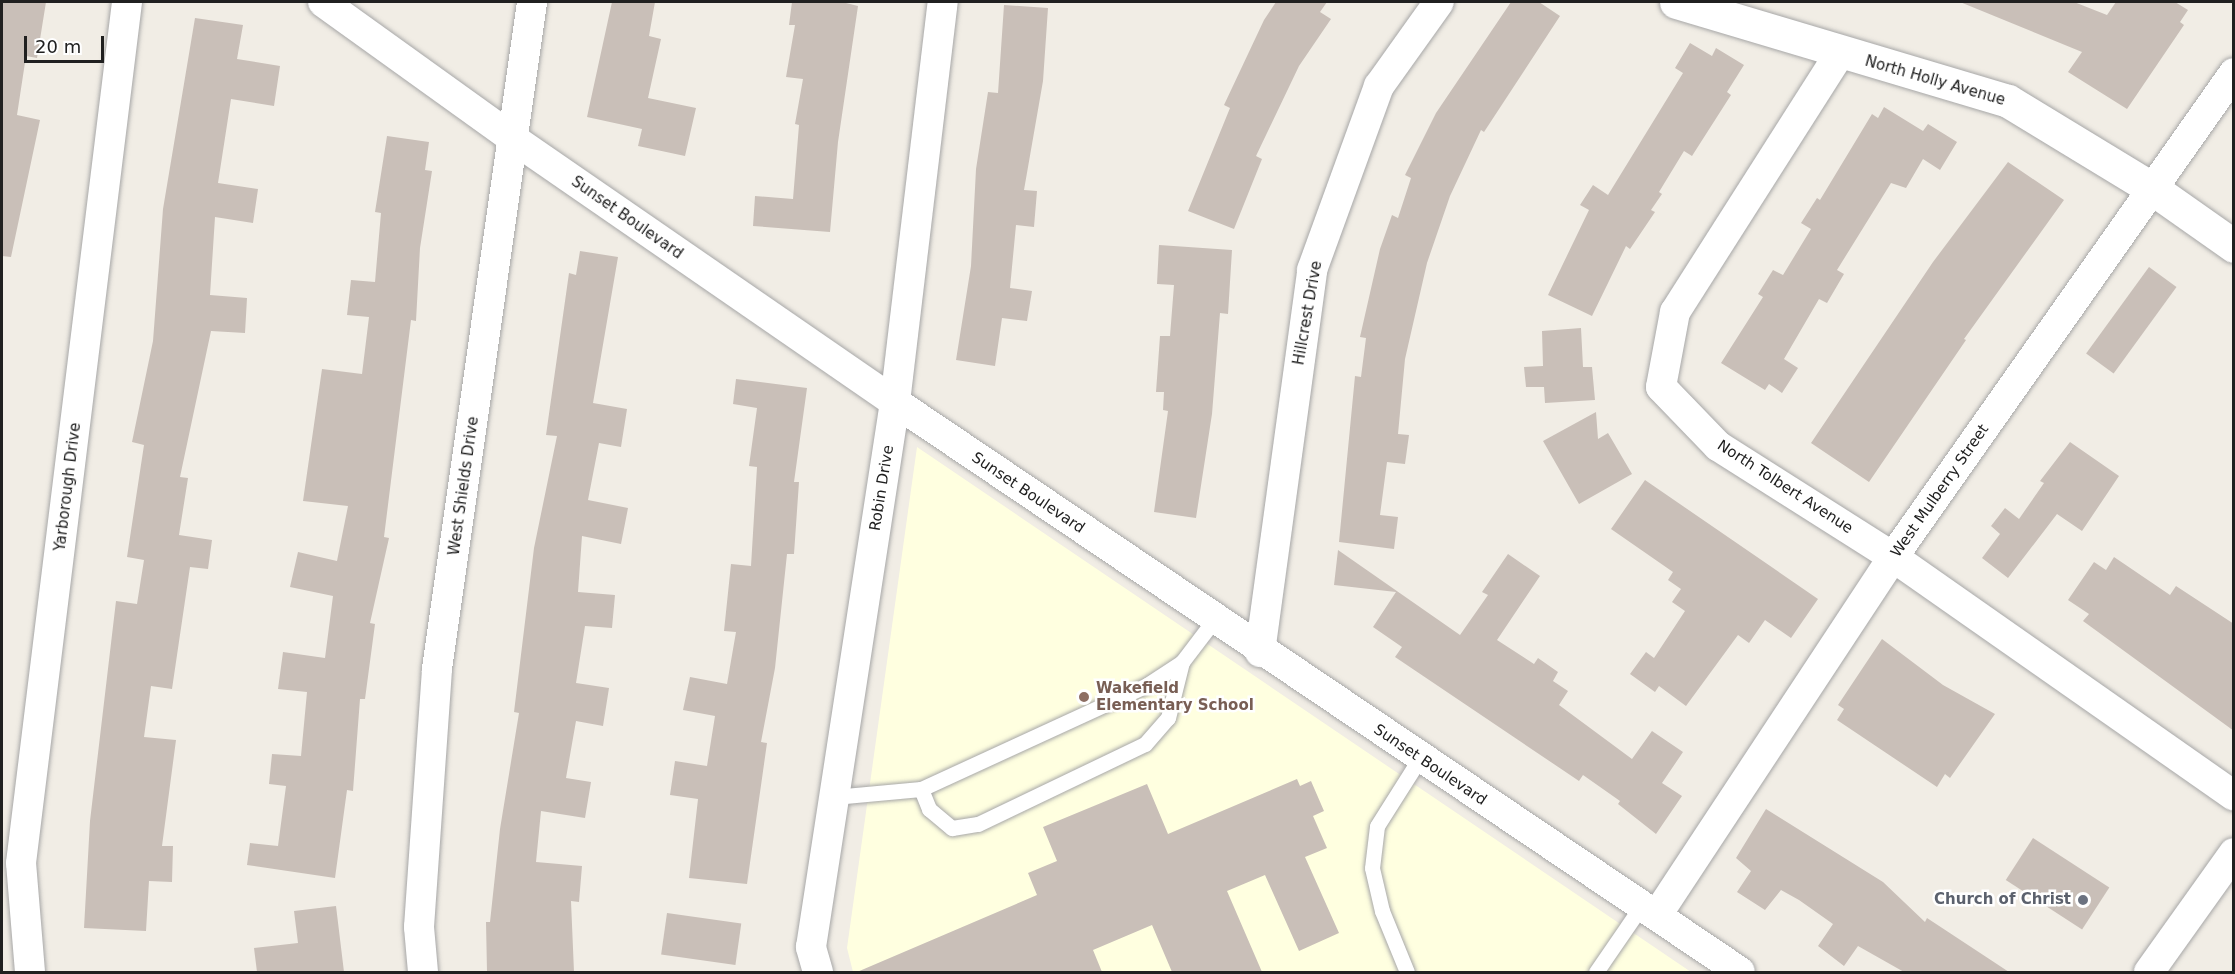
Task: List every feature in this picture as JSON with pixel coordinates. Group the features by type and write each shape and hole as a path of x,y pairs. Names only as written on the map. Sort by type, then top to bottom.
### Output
{"street":[{"name":"Yarborough Drive","path":"30,972 21,863 127,2"},
{"name":"Sunset Boulevard","path":"323,2 515,140 1260,652 1740,972"},
{"name":"West Shields Drive","path":"423,972 418,927 437,669 515,140 532,2"},
{"name":"Robin Drive","path":"818,972 811,947 895,402 943,2"},
{"name":"Hillcrest Drive","path":"1260,652 1312,270 1379,86 1438,2"},
{"name":"North Holly Avenue","path":"1676,2 1840,53 2008,101 2153,189 2234,246"},
{"name":"North Tolbert Avenue","path":"1840,53 1675,312 1661,387 1718,446 1893,557 2234,796"},
{"name":"West Mulberry Street","path":"1649,910 1893,557 2234,73"},
{"path":"2149,972 2234,853"}],"lane":[{"path":"834,797 921,789 1147,685 1182,662 1214,620"},
{"path":"921,789 929,809 952,828 978,824 1145,744 1168,718 1182,662"},
{"path":"1407,972 1382,910 1372,868 1377,826 1420,758"},
{"path":"1596,972 1649,910"}],"shaded area":[{"name":"Wakefield Elementary School","path":"917,447 1691,972 853,972 847,948"}],"building":[{"path":"2,2 46,2 37,58 26,56 17,115 40,120 11,257 2,256"},
{"path":"612,2 655,2 649,36 661,39 648,98 696,108 685,156 638,146 642,129 587,117"},
{"path":"792,2 842,2 858,6 838,142 830,232 753,226 755,196 793,199 799,125 795,124 803,79 786,77 795,25 789,25"},
{"path":"1276,2 1327,2 1320,12 1331,19 1299,66 1256,156 1262,159 1234,229 1188,211 1230,108 1224,105 1264,20"},
{"path":"1511,2 1539,2 1560,16 1484,132 1481,130 1450,196 1427,263 1405,359 1398,434 1409,435 1405,464 1387,462 1380,515 1398,517 1394,549 1339,542 1355,376 1361,377 1366,338 1360,337 1380,249 1392,215 1398,218 1411,178 1405,175 1436,113"},
{"path":"1960,2 2074,2 2107,15 2116,2 2175,2 2188,10 2180,22 2184,25 2127,109 2068,72 2082,52"},
{"path":"1004,5 1048,8 1043,81 1024,190 1037,191 1034,227 1016,225 1010,288 1032,291 1027,321 1002,318 995,366 956,360 971,266 976,169 988,92 998,93"},
{"path":"195,18 243,25 237,59 280,66 274,106 231,99 218,183 258,189 253,223 215,217 210,295 247,298 245,333 211,331 180,477 188,478 179,535 212,540 208,569 190,567 172,689 151,686 144,737 176,740 162,846 173,846 172,882 149,881 146,931 84,928 90,821 116,601 137,604 144,560 127,557 144,445 132,442 153,341 163,209"},
{"path":"1690,43 1712,56 1716,48 1744,65 1727,92 1731,95 1692,156 1684,151 1659,192 1662,194 1651,210 1655,212 1630,249 1626,246 1592,316 1548,295 1589,210 1580,205 1593,185 1608,195 1683,73 1675,68"},
{"path":"1884,107 1923,131 1928,124 1957,142 1940,170 1923,159 1906,188 1891,183 1837,270 1844,274 1827,303 1819,299 1784,359 1798,368 1782,393 1769,384 1765,390 1721,363 1763,297 1758,294 1773,270 1783,275 1811,229 1801,223 1817,198 1820,200 1872,114 1878,118"},
{"path":"387,136 429,142 425,170 432,171 420,248 416,321 411,320 384,537 389,538 370,623 375,624 365,699 360,699 353,791 347,790 335,878 247,865 250,843 278,846 286,786 269,784 272,754 301,756 307,692 278,689 283,652 325,658 333,596 290,587 298,552 337,561 348,506 303,501 322,369 362,374 369,317 347,315 351,280 375,282 381,213 375,212"},
{"path":"2008,162 2064,200 1964,339 1966,340 1869,482 1811,443 1933,262"},
{"path":"1159,245 1232,250 1228,314 1220,313 1212,414 1196,518 1154,512 1168,411 1163,410 1164,392 1156,392 1160,336 1170,336 1174,285 1157,284"},
{"path":"580,251 618,257 593,403 627,409 621,447 599,443 588,500 628,508 621,544 582,536 578,592 615,595 612,628 585,626 576,683 609,688 603,726 576,721 566,778 591,782 585,818 541,811 536,862 582,866 579,902 571,901 574,972 487,972 486,922 490,922 500,829 519,713 514,712 534,548 557,436 546,435 569,273 576,275"},
{"path":"2149,267 2177,287 2114,374 2086,354"},
{"path":"1581,328 1583,367 1592,367 1595,400 1545,403 1544,387 1526,387 1524,367 1543,366 1542,331"},
{"path":"736,379 807,388 794,482 799,482 794,554 787,554 775,668 761,742 767,743 747,884 689,878 698,799 670,795 675,761 707,766 715,716 683,710 690,677 727,684 736,632 724,631 731,564 751,566 757,467 749,466 757,408 733,404"},
{"path":"1596,412 1598,439 1608,433 1632,474 1579,504 1543,441"},
{"path":"2070,442 2119,476 2082,531 2057,514 2008,578 1982,558 2000,534 1991,526 2005,508 2019,519 2044,483 2040,481"},
{"path":"1645,480 1818,599 1791,638 1765,620 1749,643 1738,635 1686,706 1659,686 1655,692 1630,674 1646,652 1654,658 1685,611 1672,602 1681,589 1668,580 1673,572 1611,529"},
{"path":"1338,550 1460,635 1488,595 1482,592 1508,554 1540,576 1497,640 1534,664 1538,658 1558,672 1553,681 1568,691 1559,705 1632,759 1652,731 1683,752 1662,783 1682,796 1656,834 1618,804 1620,801 1583,775 1579,781 1395,657 1402,647 1373,627 1396,592 1334,585"},
{"path":"2114,557 2170,595 2176,586 2234,624 2234,731 2083,621 2089,614 2068,600 2094,562 2106,570"},
{"path":"1882,639 1943,685 1995,714 1950,778 1945,774 1937,787 1837,720 1844,709 1838,705"},
{"path":"1297,779 1300,786 1311,781 1324,811 1313,816 1327,848 1305,857 1339,933 1299,951 1265,875 1227,891 1262,972 1172,972 1152,925 1093,950 1102,972 857,972 1037,895 1028,873 1057,861 1043,827 1147,784 1168,834"},
{"path":"1766,809 1883,882 1925,922 1927,918 2009,972 1904,972 1858,946 1844,966 1818,946 1833,924 1799,900 1781,890 1765,910 1737,892 1751,871 1736,858"},
{"path":"2033,838 2109,888 2082,929 2006,880"},
{"path":"336,906 344,972 257,972 254,948 298,943 294,911"},
{"path":"667,913 741,923 735,965 661,955"}],"place":[{"name":"Wakefield Elementary School","path":"1084,697"},
{"name":"Church of Christ","path":"2083,900"}]}
